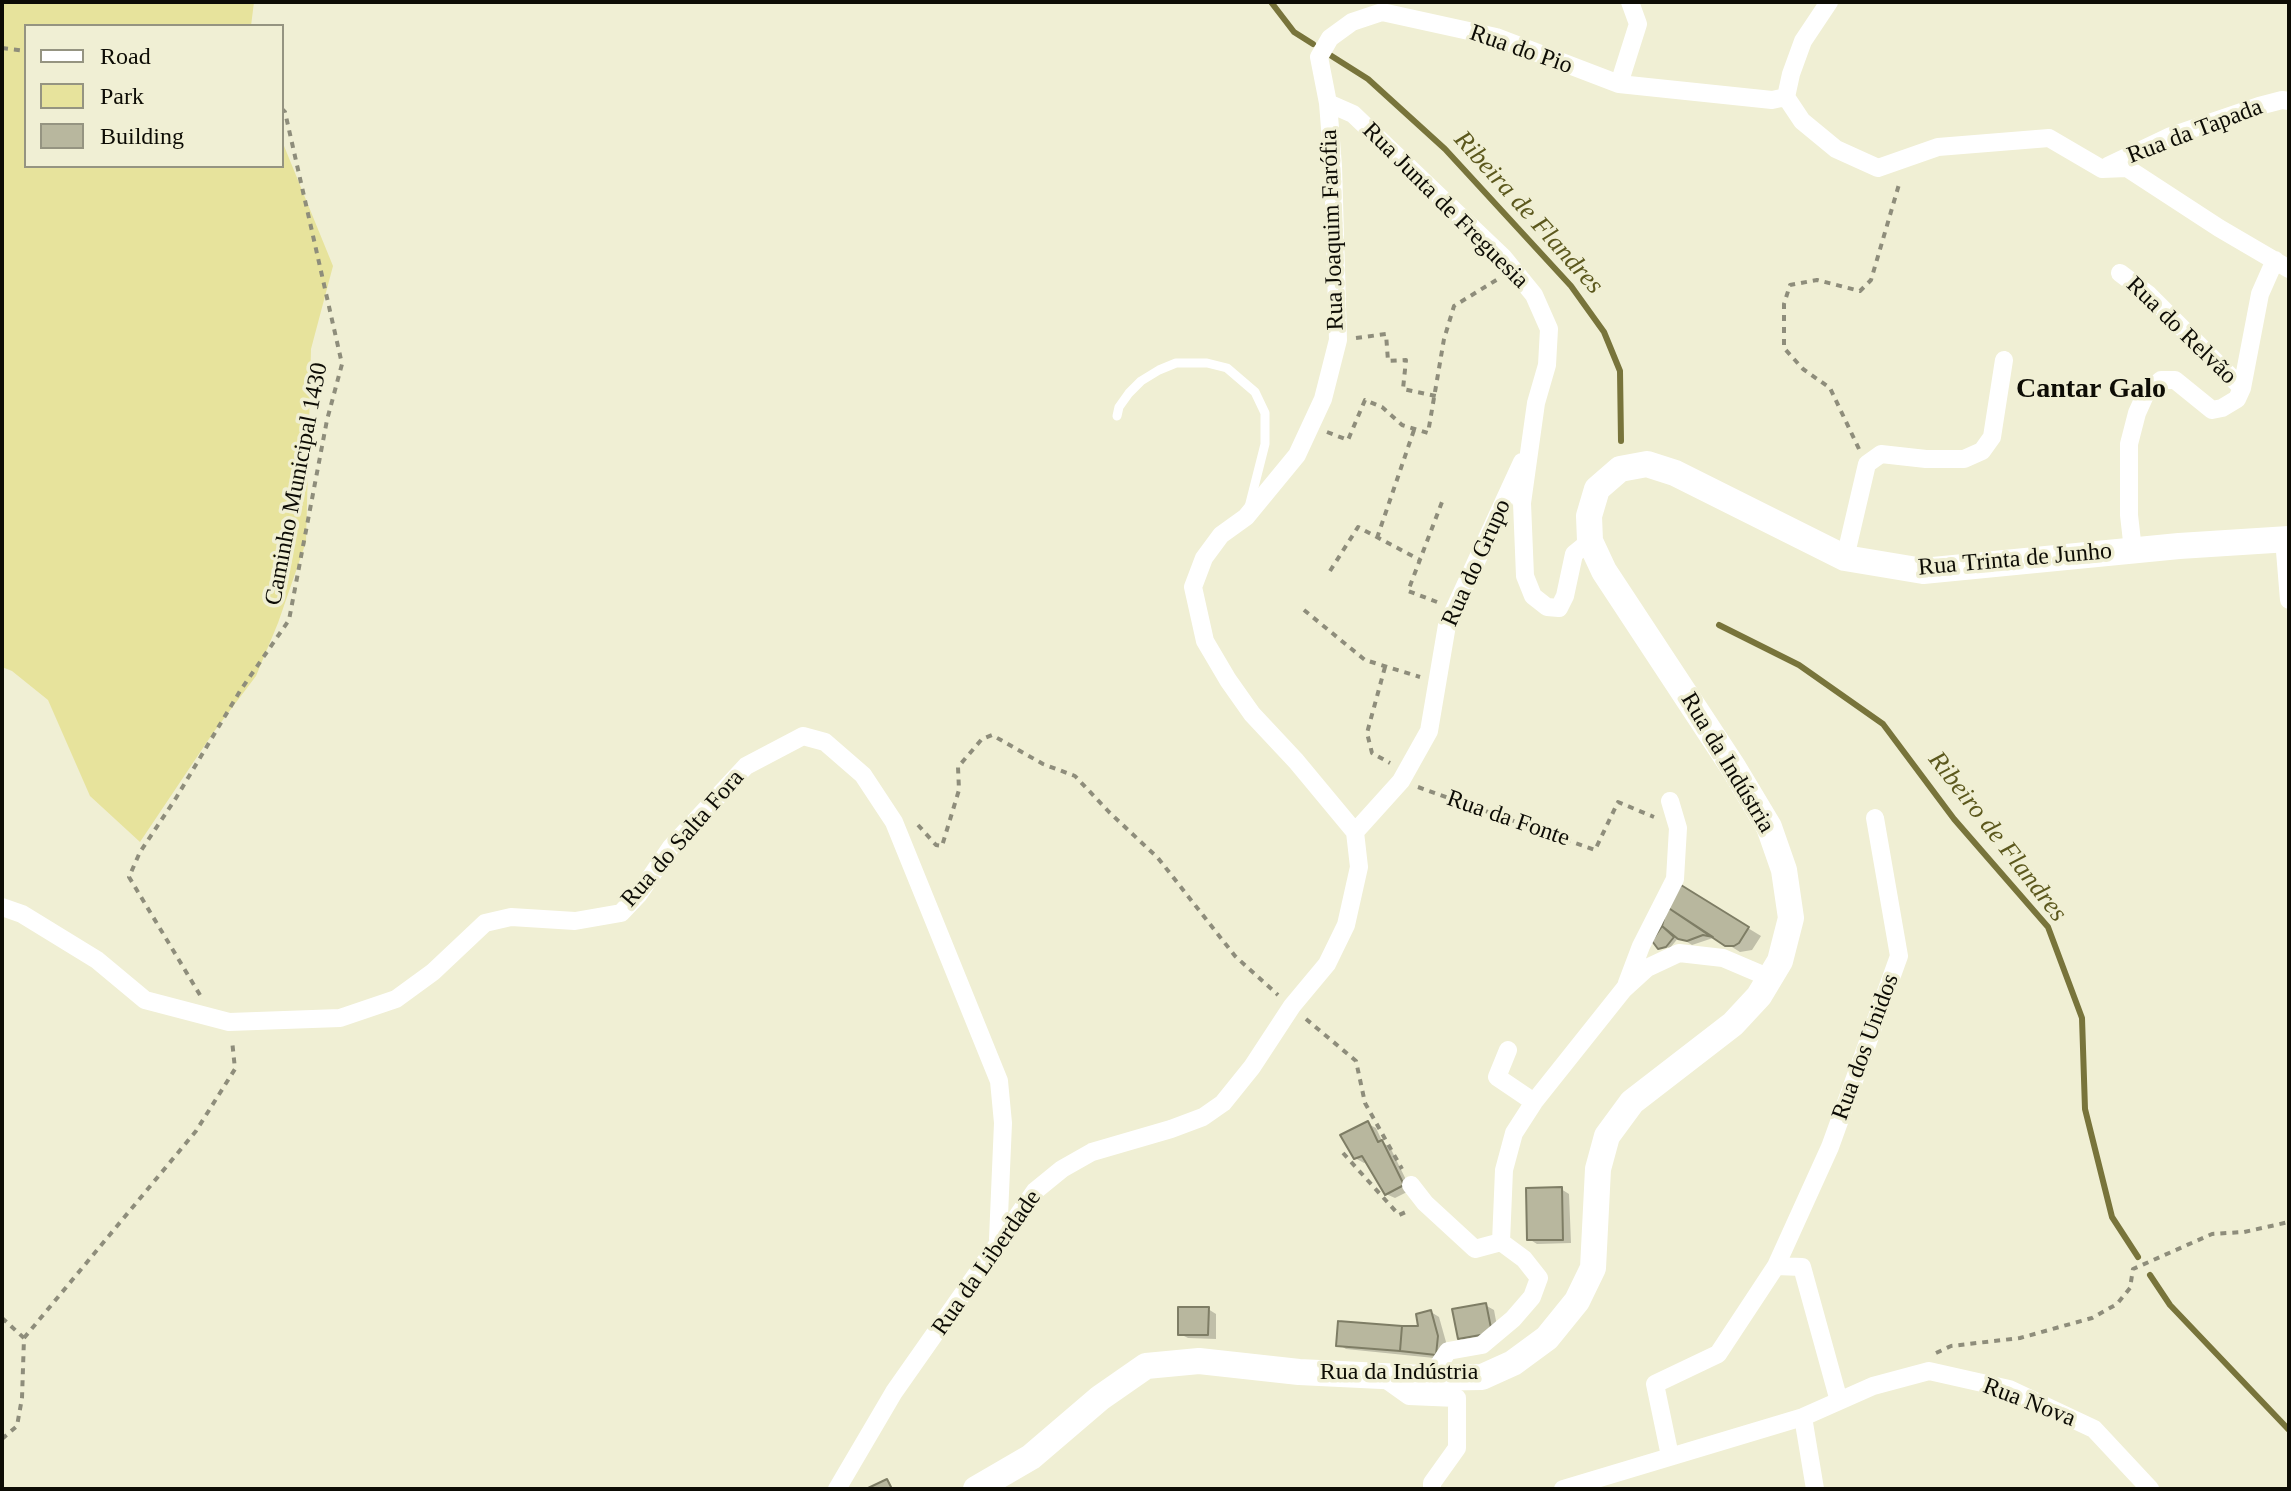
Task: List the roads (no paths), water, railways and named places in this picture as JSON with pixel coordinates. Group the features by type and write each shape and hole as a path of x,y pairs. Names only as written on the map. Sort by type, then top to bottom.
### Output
{"street":[{"path":"1619,84 1638,24 1630,2"},
{"path":"1829,2 1803,41 1786,97 1802,121 1836,149 1878,168 1938,147 2049,138 2102,169 2127,168 2219,228 2282,264"},
{"name":"Rua do Pio","path":"1328,103 1319,57 1330,38 1352,22 1382,12 1496,37 1619,84 1772,100 1786,97"},
{"name":"Rua da Tapada","path":"2102,169 2171,136 2259,106 2289,101"},
{"name":"Rua Junta de Freguesia","path":"1328,103 1353,114 1513,270 1534,295 1549,329 1547,365 1536,403 1522,503 1525,576 1533,596 1547,607 1559,608 1565,596 1574,554 1590,541"},
{"name":"Rua Joaquim Farófia","path":"1328,103 1336,231 1338,340 1323,399 1297,455 1246,517 1221,535 1204,558 1193,587 1205,641 1252,714 1355,832"},
{"name":"Rua do Relvão","path":"2133,550 2129,515 2129,444 2146,393 2161,380 2175,380 2212,410 2237,399 2242,388 2260,294 2282,264"},
{"name":"Rua do Relvão","path":"2120,273 2149,295 2242,388"},
{"path":"1845,558 1867,464 1881,454 1964,459 1982,451 1992,437 2004,360"},
{"name":"Rua do Grupo","path":"1355,832 1405,775 1429,731 1447,625 1528,448"},
{"name":"Rua Trinta de Junho","path":"1590,541 1589,516 1597,489 1620,469 1647,464 1675,473 1845,558 1923,571 2133,550 2286,539"},
{"path":"2286,539 2289,600"},
{"name":"Rua da Indústria","path":"976,1489 1031,1457 1100,1398 1146,1366 1199,1361 1299,1372 1482,1377 1503,1368 1547,1338 1577,1301 1593,1268 1598,1169 1607,1136 1632,1102 1733,1024 1759,996 1780,961 1791,918 1784,870 1769,827 1604,571 1590,541"},
{"name":"Rua do Salta Fora","path":"2,907 22,914 97,960 145,1000 229,1022 340,1018 396,999 433,972 485,923 511,917 575,921 621,913 639,894 671,847 746,766 803,736 825,742 863,775 894,822 999,1081 1003,1123 998,1242"},
{"path":"1624,989 1641,946 1675,879 1678,828 1670,801"},
{"name":"Rua dos Unidos","path":"1670,1456 1655,1384 1718,1354 1776,1266 1830,1147 1899,956 1875,818"},
{"name":"Rua da Liberdade","path":"837,1489 894,1392 1035,1191 1062,1169 1092,1152 1203,1117 1223,1103 1252,1067 1292,1006 1327,964 1346,925 1359,867 1355,832"},
{"path":"1501,1242 1504,1170 1514,1133 1534,1102 1624,989 1647,968 1679,953 1723,958 1770,978"},
{"path":"1508,1050 1497,1077 1534,1102"},
{"path":"1411,1185 1425,1203 1475,1249 1501,1242"},
{"path":"1437,1378 1440,1363 1448,1351 1482,1345 1513,1319 1532,1297 1539,1278 1524,1259 1501,1242"},
{"path":"1776,1266 1802,1267 1839,1401"},
{"name":"Rua Nova","path":"1563,1489 1803,1417 1873,1386 1929,1371 2009,1389 2094,1429 2150,1489"},
{"path":"1381,1376 1409,1396 1457,1398 1457,1448 1432,1483 1432,1489"},
{"path":"1803,1417 1815,1489"}],"lane":[{"path":"1117,416 1129,393 1159,370 1176,363 1207,363 1227,368 1255,392 1265,413 1265,444 1246,517"}],"waterway":[{"name":"Ribeira de Flandres","path":"1271,2 1294,32 1313,44"},
{"name":"Ribeira de Flandres","path":"1330,55 1368,79 1445,149 1571,286 1604,332 1620,371 1621,441"},
{"name":"Ribeiro de Flandres","path":"1719,625 1799,665 1883,724 1954,819 2048,927 2082,1018 2085,1109 2112,1217 2138,1257"},
{"name":"Ribeiro de Flandres","path":"2150,1275 2170,1305 2289,1430"}],"district":[{"name":"Cantar Galo","path":"2091,390"}]}
